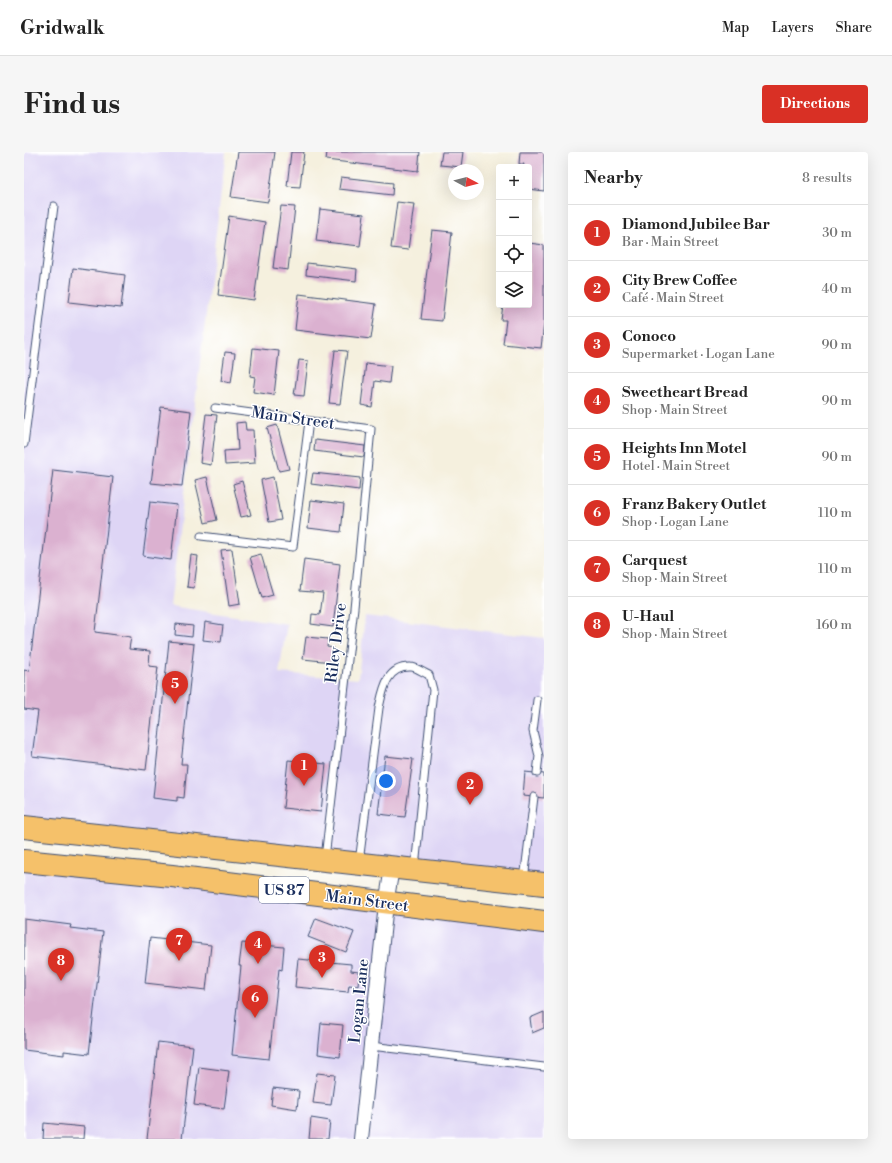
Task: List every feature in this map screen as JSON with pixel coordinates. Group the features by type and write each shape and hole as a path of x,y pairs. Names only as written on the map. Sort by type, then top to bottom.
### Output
{"main road":[{"name":"US 87","path":"24,827 534,883"},
{"name":"Main Street","path":"24,861 172,876 386,904 544,922"}],"street":[{"name":"Logan Lane","path":"361,1139 386,904 392,868"}],"lane":[{"path":"24,444 54,206"},
{"name":"Main Street","path":"215,408 370,429"},
{"path":"201,536 293,547 309,421"},
{"name":"Riley Drive","path":"325,860 354,608 370,429"},
{"path":"359,864 379,708 384,684 394,671 411,667 429,675 433,690 415,870"},
{"path":"537,700 533,731 539,756 537,774"},
{"path":"534,797 534,883"},
{"path":"371,1046 544,1068"}],"shaded area":[{"path":"24,152 226,152 170,606 287,624 279,673 358,679 365,616 544,638 544,883 24,827"},
{"path":"24,861 544,922 544,1139 24,1139"}],"building":[{"path":"238,152 275,152 268,202 231,197"},
{"path":"291,152 304,152 300,187 287,186"},
{"path":"327,152 420,152 418,171 326,160"},
{"path":"442,152 463,152 461,164 440,165"},
{"path":"520,152 544,152 544,191 532,189 532,164 519,164"},
{"path":"341,177 393,183 392,195 339,189"},
{"path":"397,202 414,204 408,250 391,248"},
{"path":"281,206 295,207 288,270 273,268"},
{"path":"320,209 364,214 360,246 316,241"},
{"path":"229,216 265,222 254,300 218,295"},
{"path":"432,230 452,232 442,321 421,319"},
{"path":"532,243 544,245 544,323 541,348 503,344 506,320 501,320 503,308 532,308"},
{"path":"307,263 357,269 356,281 306,275"},
{"path":"73,268 125,275 121,308 69,302"},
{"path":"299,294 376,304 371,339 295,330"},
{"path":"253,348 279,351 274,395 253,392 255,377 250,376"},
{"path":"335,350 347,351 340,404 329,403"},
{"path":"225,352 235,353 231,383 221,381"},
{"path":"299,360 308,361 304,396 294,395"},
{"path":"366,363 391,366 389,383 375,381 372,407 361,405"},
{"path":"161,407 191,411 182,486 151,483"},
{"path":"206,414 217,415 211,465 200,463"},
{"path":"245,422 246,430 253,430 255,463 225,465 224,451 238,450 236,423"},
{"path":"277,425 289,469 279,471 267,428"},
{"path":"315,440 365,446 364,457 314,451"},
{"path":"53,470 113,477 95,632 131,637 129,649 150,651 149,666 158,667 146,770 32,756 38,711 24,709 24,670 29,671"},
{"path":"313,473 360,478 359,490 311,484"},
{"path":"207,477 217,520 205,523 195,480"},
{"path":"273,477 281,520 269,522 261,480"},
{"path":"242,481 251,515 241,517 233,484"},
{"path":"311,500 344,504 341,532 308,528"},
{"path":"150,502 177,505 171,560 143,556"},
{"path":"232,549 240,604 229,606 221,550"},
{"path":"261,554 273,595 262,598 250,557"},
{"path":"191,555 198,556 194,588 187,587"},
{"path":"304,559 340,564 333,627 311,624 312,614 320,615 323,593 300,591"},
{"path":"205,622 223,625 221,642 203,640"},
{"path":"176,624 193,626 192,637 175,635"},
{"path":"306,637 328,639 327,647 334,648 332,662 303,659"},
{"path":"169,641 194,644 181,764 187,764 184,798 177,797 177,801 153,798"},
{"path":"385,756 413,759 405,817 378,814"},
{"path":"288,760 326,764 321,812 283,808"},
{"path":"525,772 544,774 544,798 523,796"},
{"path":"316,918 354,932 346,952 308,937"},
{"path":"24,919 71,925 70,928 103,932 89,1054 64,1051 64,1055 24,1050"},
{"path":"150,938 211,945 206,990 145,983"},
{"path":"242,943 284,947 282,970 279,969 269,1059 232,1055"},
{"path":"298,959 351,964 351,971 359,972 358,986 349,985 348,992 295,987"},
{"path":"544,1012 544,1028 532,1033 530,1018"},
{"path":"321,1023 343,1025 340,1057 318,1054"},
{"path":"158,1042 193,1046 182,1139 147,1139"},
{"path":"199,1067 229,1071 224,1109 194,1105"},
{"path":"317,1073 335,1075 331,1105 313,1103"},
{"path":"273,1088 299,1091 297,1109 271,1105"},
{"path":"311,1118 330,1121 328,1139 309,1139"},
{"path":"44,1123 84,1127 83,1139 43,1139"}],"place":[{"name":"Heights Inn Motel","path":"175,704"},
{"name":"Diamond Jubilee Bar","path":"304,786"},
{"name":"City Brew Coffee","path":"470,805"},
{"name":"Carquest","path":"179,961"},
{"name":"Sweetheart Bread","path":"258,964"},
{"name":"Conoco","path":"322,978"},
{"name":"U-Haul","path":"61,981"},
{"name":"Franz Bakery Outlet","path":"255,1018"}]}
